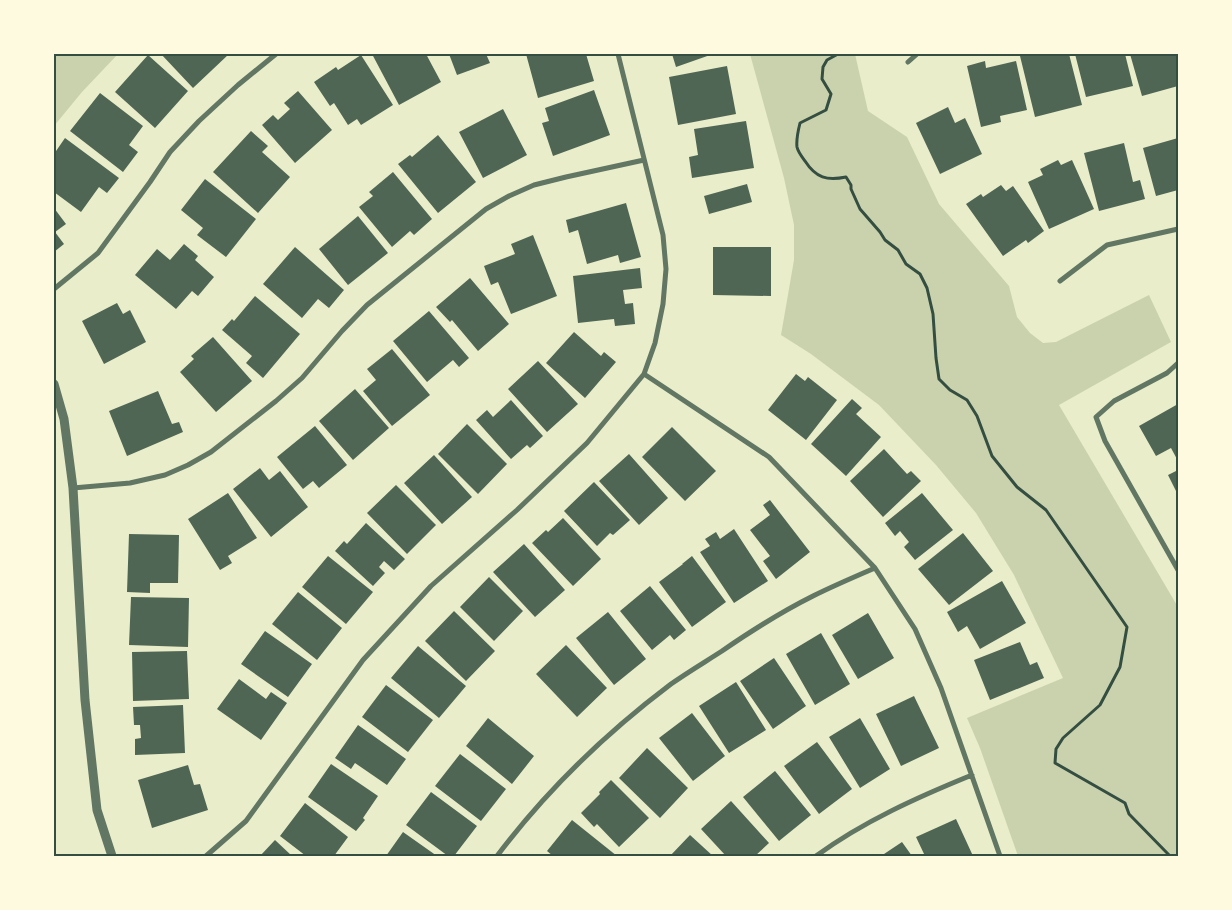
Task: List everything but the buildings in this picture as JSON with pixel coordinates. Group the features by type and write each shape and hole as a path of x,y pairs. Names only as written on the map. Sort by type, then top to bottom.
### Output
{"street":[{"path":"54,289 98,253 145,190 170,152 199,121 238,85 276,54"},
{"path":"206,856 246,821 363,660 431,586 517,510 587,443 644,374 654,343 663,304 666,269 663,235 618,54"},
{"path":"908,62 917,54"},
{"path":"73,488 130,483 165,475 211,452 302,378 342,331 368,305 486,209 534,185 644,160"},
{"path":"1060,281 1107,245 1178,228"},
{"path":"1178,363 1167,373 1114,401 1096,417 1104,441 1178,570"},
{"path":"644,374 769,457 875,568 915,628 941,688 1000,856"},
{"path":"54,384 64,419 73,488 85,700 97,810 112,856"},
{"path":"497,856 512,835 556,786 630,717 672,684 762,624 812,596 875,568"},
{"path":"816,856 837,841 920,796 972,775"}],"path":[{"path":"838,54 827,60 823,66 822,79 831,94 826,110 800,123 797,140 798,150 811,170 818,175 829,179 846,177 860,209 885,240 898,250 906,264 920,274 927,288 933,314 939,379 950,390 967,400 977,416 992,456 1017,487 1046,510 1127,627 1120,667 1100,705 1063,738 1056,749 1055,763 1125,803 1129,814 1170,856"}],"green space":[{"path":"54,54 118,54 82,92 54,126"},
{"path":"750,54 855,54 868,111 907,137 939,204 1009,286 1017,317 1030,333 1043,343 1056,342 1149,295 1171,342 1059,405 1178,607 1178,856 1018,856 980,748 967,718 1063,678 1014,575 976,513 936,465 879,405 811,354 781,335 794,260 794,225 784,178"}]}
